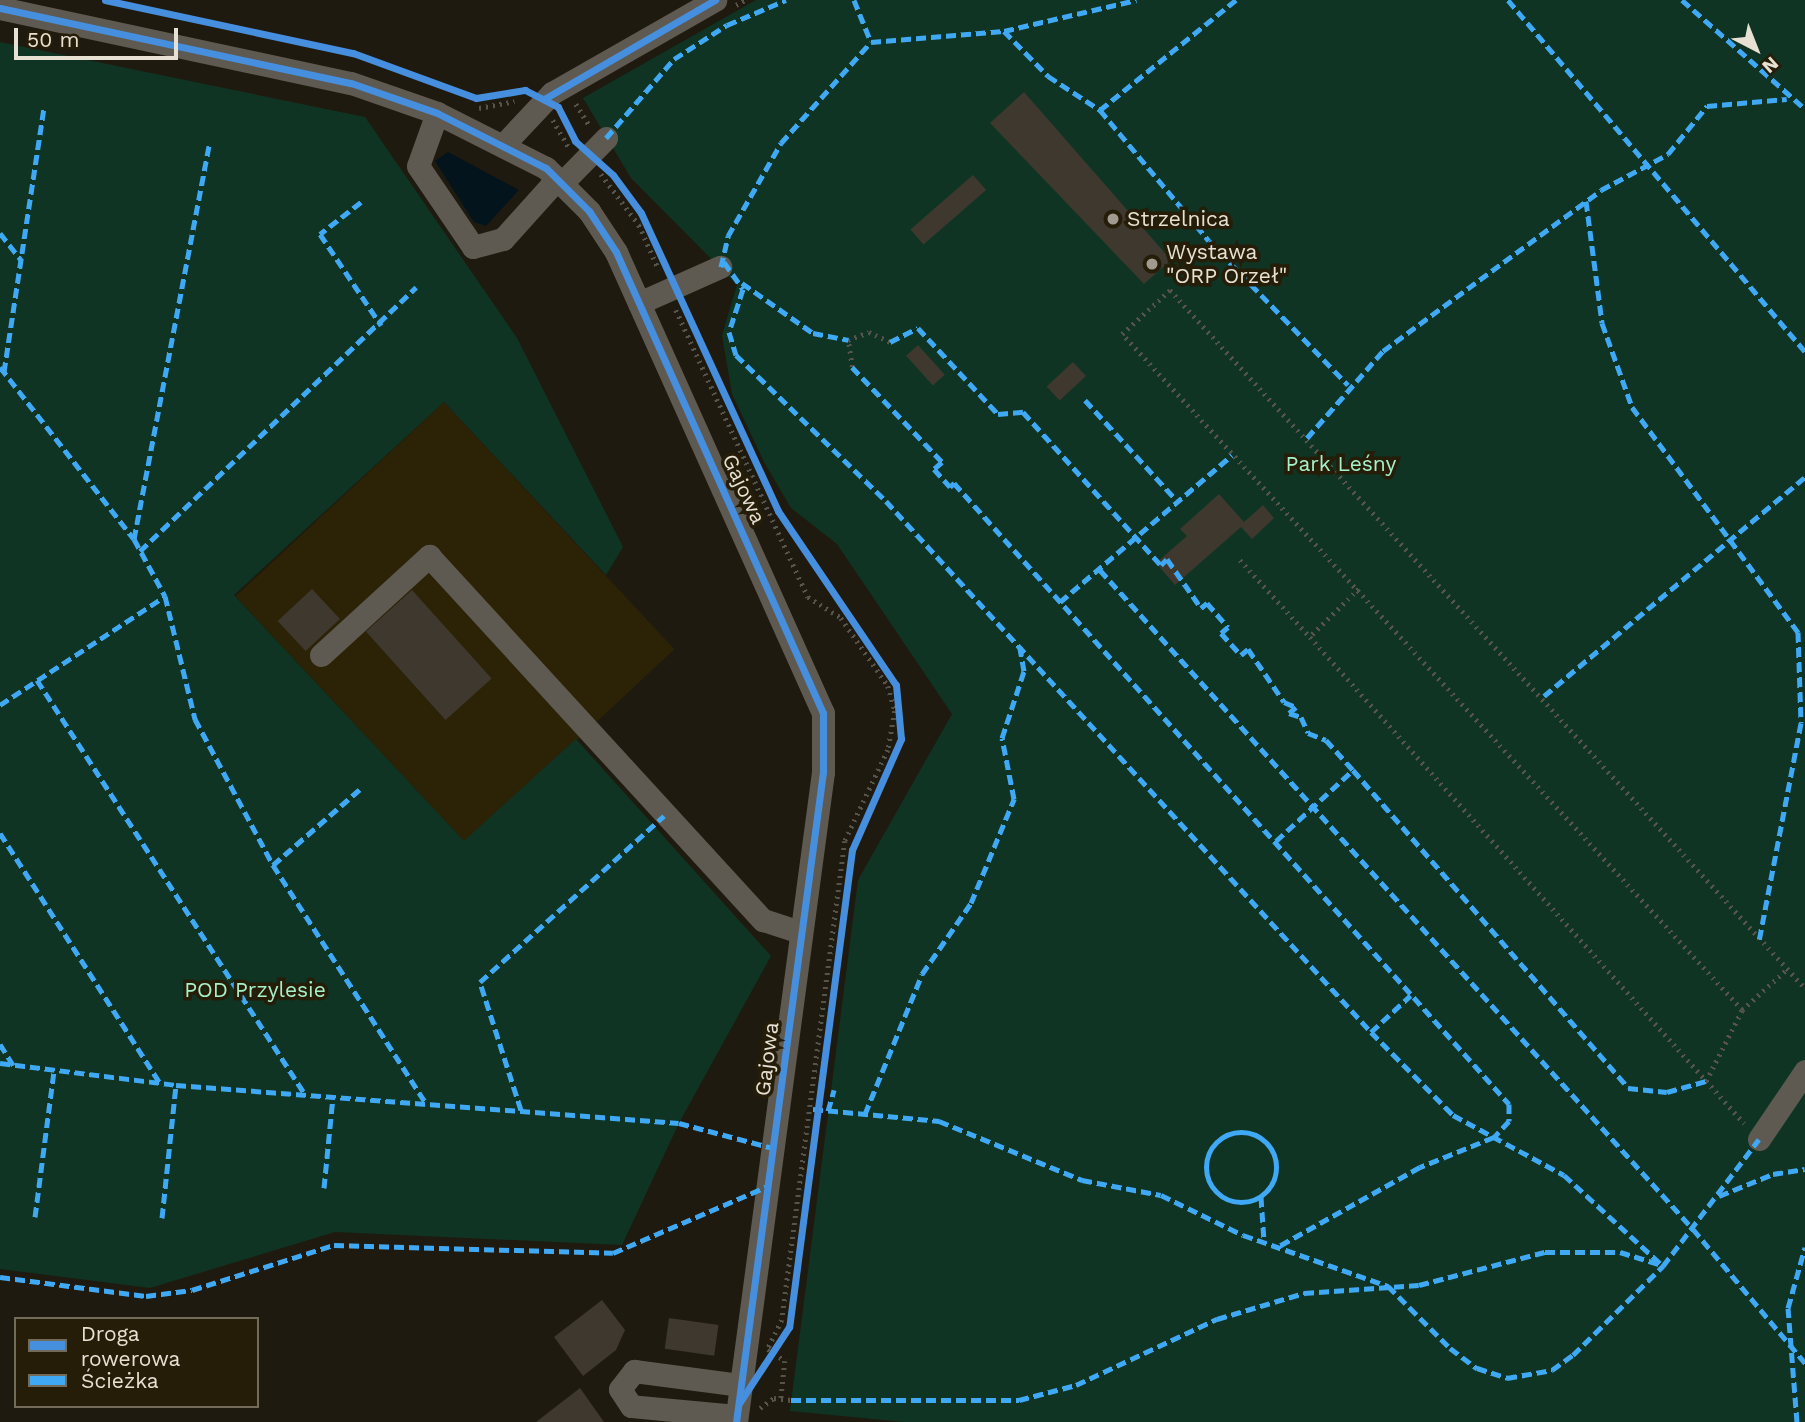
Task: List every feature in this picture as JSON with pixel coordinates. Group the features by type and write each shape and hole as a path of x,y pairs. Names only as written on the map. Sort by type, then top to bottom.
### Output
{"street":[{"path":"505,143 544,99 715,0"},
{"name":"Gajowa","path":"0,8 351,83 437,113 505,143 560,180 608,237 823,713 823,772 741,1385 742,1417"},
{"path":"437,113 418,166 473,247 503,239 588,150"},
{"path":"639,303 720,267"},
{"path":"321,655 429,556 763,920 801,932"},
{"path":"1759,1139 1805,1071"},
{"path":"741,1385 634,1371 620,1389 631,1406 742,1417"}],"path":[{"path":"476,99 520,89 544,99"},
{"path":"570,124 575,141 588,150 641,213 671,289 808,597 841,618 888,685 895,711 888,750 845,841 782,1320 768,1349 785,1361 781,1398"},
{"path":"671,289 794,536"},
{"path":"1742,1010 1122,334 1170,290 1544,696 1785,971 1805,988"},
{"path":"852,367 848,340 869,332 890,342"},
{"path":"1240,560 1759,1139"},
{"path":"1310,637 1359,590"},
{"path":"769,1361 789,1327 852,850 895,756 903,721 897,685 842,603"},
{"path":"1706,1081 1742,1010 1785,971"},
{"path":"742,1417 781,1398 791,1400"}],"shaded area":[{"path":"444,402 675,649 466,844 236,596"}],"green space":[{"name":"Park Leśny","path":"756,0 1805,0 1805,1422 904,1422 790,1411 858,880 952,714 837,544 791,508 764,462 732,394 722,335 737,285 631,178 583,98"},
{"name":"POD Przylesie","path":"0,42 365,117 517,338 623,547 606,575 444,402 234,595 464,841 576,739 771,956 679,1123 622,1245 335,1232 150,1288 0,1269"}],"water":[{"path":"448,152 519,190 486,226 474,222 435,161"}],"building":[{"path":"1024,92 1171,260 1144,284 990,123"},
{"path":"973,175 986,190 923,245 910,229"},
{"path":"918,345 945,375 933,385 906,356"},
{"path":"1073,362 1086,376 1060,400 1047,387"},
{"path":"1219,494 1244,522 1263,505 1274,518 1252,539 1241,527 1175,585 1156,563 1187,536 1180,529"},
{"path":"312,589 340,619 306,651 278,621"},
{"path":"412,590 492,678 446,720 366,631"},
{"path":"602,1300 625,1330 616,1350 583,1376 554,1337"},
{"path":"669,1318 719,1325 714,1356 665,1349"},
{"path":"580,1388 604,1422 536,1422"}],"marked path":[{"path":"606,138 674,59 727,25 786,0"},
{"path":"854,0 871,42"},
{"path":"721,267 728,236 781,143 871,42 1004,31 1136,0"},
{"path":"1100,110 1236,0"},
{"path":"1508,0 1805,352"},
{"path":"1682,0 1805,109"},
{"path":"1004,31 1048,76 1100,110 1209,241 1348,385"},
{"path":"1307,438 1383,351 1601,190 1668,154 1707,106 1787,99"},
{"path":"4,372 44,109"},
{"path":"134,539 209,144"},
{"path":"1586,201 1602,323 1632,407 1798,632 1801,723 1759,942"},
{"path":"361,202 320,234 381,325"},
{"path":"0,233 21,260"},
{"path":"724,262 743,289 729,332 736,355 886,501 1371,1032 1453,1115 1564,1175 1663,1266"},
{"path":"742,283 813,333 848,340"},
{"path":"140,551 416,287"},
{"path":"890,342 918,328 998,414 1023,412 1161,565 1167,559 1201,608 1207,603 1228,627 1221,633 1241,655 1248,649 1284,702 1296,707 1289,713 1301,717 1308,733 1326,740 1628,1088 1667,1092 1706,1081"},
{"path":"0,367 134,539 165,596 195,719 273,865 425,1102"},
{"path":"852,367 942,462 934,469 950,487 954,483 1509,1104 1509,1121 1494,1137 1420,1167 1279,1246"},
{"path":"1085,400 1179,503"},
{"path":"1060,602 1232,455"},
{"path":"1544,696 1805,477"},
{"path":"1100,570 1693,1229 1805,1363"},
{"path":"0,705 165,596"},
{"path":"865,1114 922,974 971,903 1014,799 1002,738 1024,671 1019,644"},
{"path":"37,680 305,1095"},
{"path":"1276,841 1353,770"},
{"path":"273,865 360,789"},
{"path":"521,1110 480,982 664,816"},
{"path":"0,833 160,1083"},
{"path":"1371,1032 1411,995"},
{"path":"0,1044 13,1065"},
{"path":"0,1063 176,1085 679,1123 773,1148"},
{"path":"35,1217 54,1070"},
{"path":"162,1218 176,1085"},
{"path":"828,1111 834,1090"},
{"path":"324,1188 333,1097"},
{"path":"813,1109 939,1121 1082,1180 1161,1195 1243,1235 1388,1286 1450,1348 1477,1368 1507,1378 1552,1370 1573,1355 1663,1266 1759,1139"},
{"path":"1248,1132 1261,1138 1270,1147 1274,1153 1276,1167 1274,1181 1266,1192 1255,1200 1234,1202 1216,1192 1208,1181 1206,1160 1216,1142 1227,1134 1248,1132"},
{"path":"1719,1196 1773,1174 1805,1169"},
{"path":"0,1277 146,1296 192,1290 334,1245 613,1253 768,1186"},
{"path":"1261,1197 1264,1241"},
{"path":"1797,1422 1788,1308 1805,1247"},
{"path":"791,1400 1019,1400 1076,1385 1217,1319 1304,1293 1419,1285 1545,1252 1620,1252 1662,1265"}],"cycle path":[{"path":"105,0 353,53 476,98 525,90 558,107 575,141 613,175 641,213 778,511 896,685 901,739 852,850 789,1327 740,1402"},
{"path":"544,99 715,0"},
{"path":"0,8 351,83 437,113 546,168 589,211 616,252 823,713 823,772 736,1422"}],"place":[{"name":"Strzelnica","path":"1113,219"},
{"name":"Wystawa \"ORP Orzeł\"","path":"1152,264"}]}
